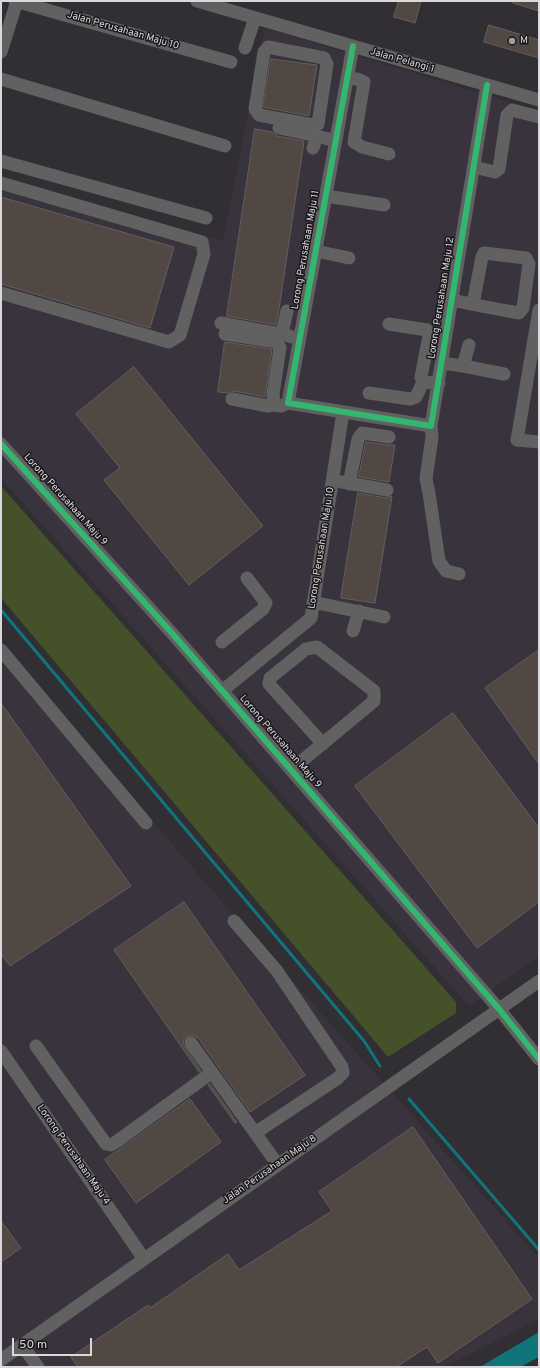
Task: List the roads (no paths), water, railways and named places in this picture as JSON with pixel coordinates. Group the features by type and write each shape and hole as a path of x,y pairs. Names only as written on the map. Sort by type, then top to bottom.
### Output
{"street":[{"path":"1,52 16,1"},
{"name":"Jalan Perusahaan Maju 10","path":"16,1 231,62"},
{"name":"Jalan Pelangi 1","path":"197,1 539,100"},
{"path":"245,48 255,18"},
{"name":"Lorong Perusahaan Maju 11","path":"288,403 353,46"},
{"path":"268,48 324,58 327,64 324,88 318,124 313,126 259,115 255,109 264,52 268,48"},
{"path":"347,78 357,79 364,82 354,142 362,147 389,154"},
{"path":"1,79 225,146"},
{"name":"Lorong Perusahaan Maju 12","path":"459,574 446,571 439,561 426,480 432,437 431,426 487,85"},
{"path":"324,88 344,92"},
{"path":"474,167 495,172 499,169 507,115 512,110 539,117"},
{"path":"272,126 315,142 336,141"},
{"path":"1,161 206,218"},
{"path":"1,183 202,242 204,254 180,335 169,342 1,293"},
{"path":"326,196 384,205"},
{"path":"316,251 349,258"},
{"path":"452,300 519,313 523,308 529,264 526,258 484,253 473,304"},
{"path":"539,310 534,365 517,440 539,442"},
{"path":"285,336 283,329 287,311"},
{"path":"369,393 410,400 416,397 423,382 421,377 429,336 427,330 389,324"},
{"path":"274,405 273,394 280,348 277,342 223,329 300,338"},
{"path":"463,366 468,345"},
{"path":"442,363 504,374"},
{"path":"423,382 439,383"},
{"path":"232,399 268,406 282,406 288,403 431,426"},
{"name":"Lorong Perusahaan Maju 10","path":"222,691 311,618 343,412"},
{"path":"349,484 358,439 362,433 389,437"},
{"name":"Lorong Perusahaan Maju 9","path":"1,444 222,691 499,1009 539,1059"},
{"path":"332,481 387,490"},
{"path":"222,642 263,609 266,603 248,578"},
{"path":"314,602 384,617"},
{"path":"353,630 359,611"},
{"path":"291,770 323,744 374,702 374,691 317,647 306,649 270,678 269,684 323,744"},
{"path":"1,650 146,822"},
{"path":"234,921 277,971 342,1067 343,1073 338,1078 255,1133"},
{"name":"Jalan Perusahaan Maju 8","path":"1,1360 539,981"},
{"path":"191,1043 278,1165"},
{"path":"36,1046 106,1144 116,1142 211,1073"},
{"name":"Lorong Perusahaan Maju 4","path":"1,1050 144,1259"},
{"path":"22,1345 38,1367"}],"water":[{"path":"539,1332 539,1357 520,1367 480,1367"}],"waterway":[{"path":"1,610 364,1041 380,1066"},
{"path":"409,1099 539,1250"}],"place":[{"name":"M","path":"512,41"}]}
